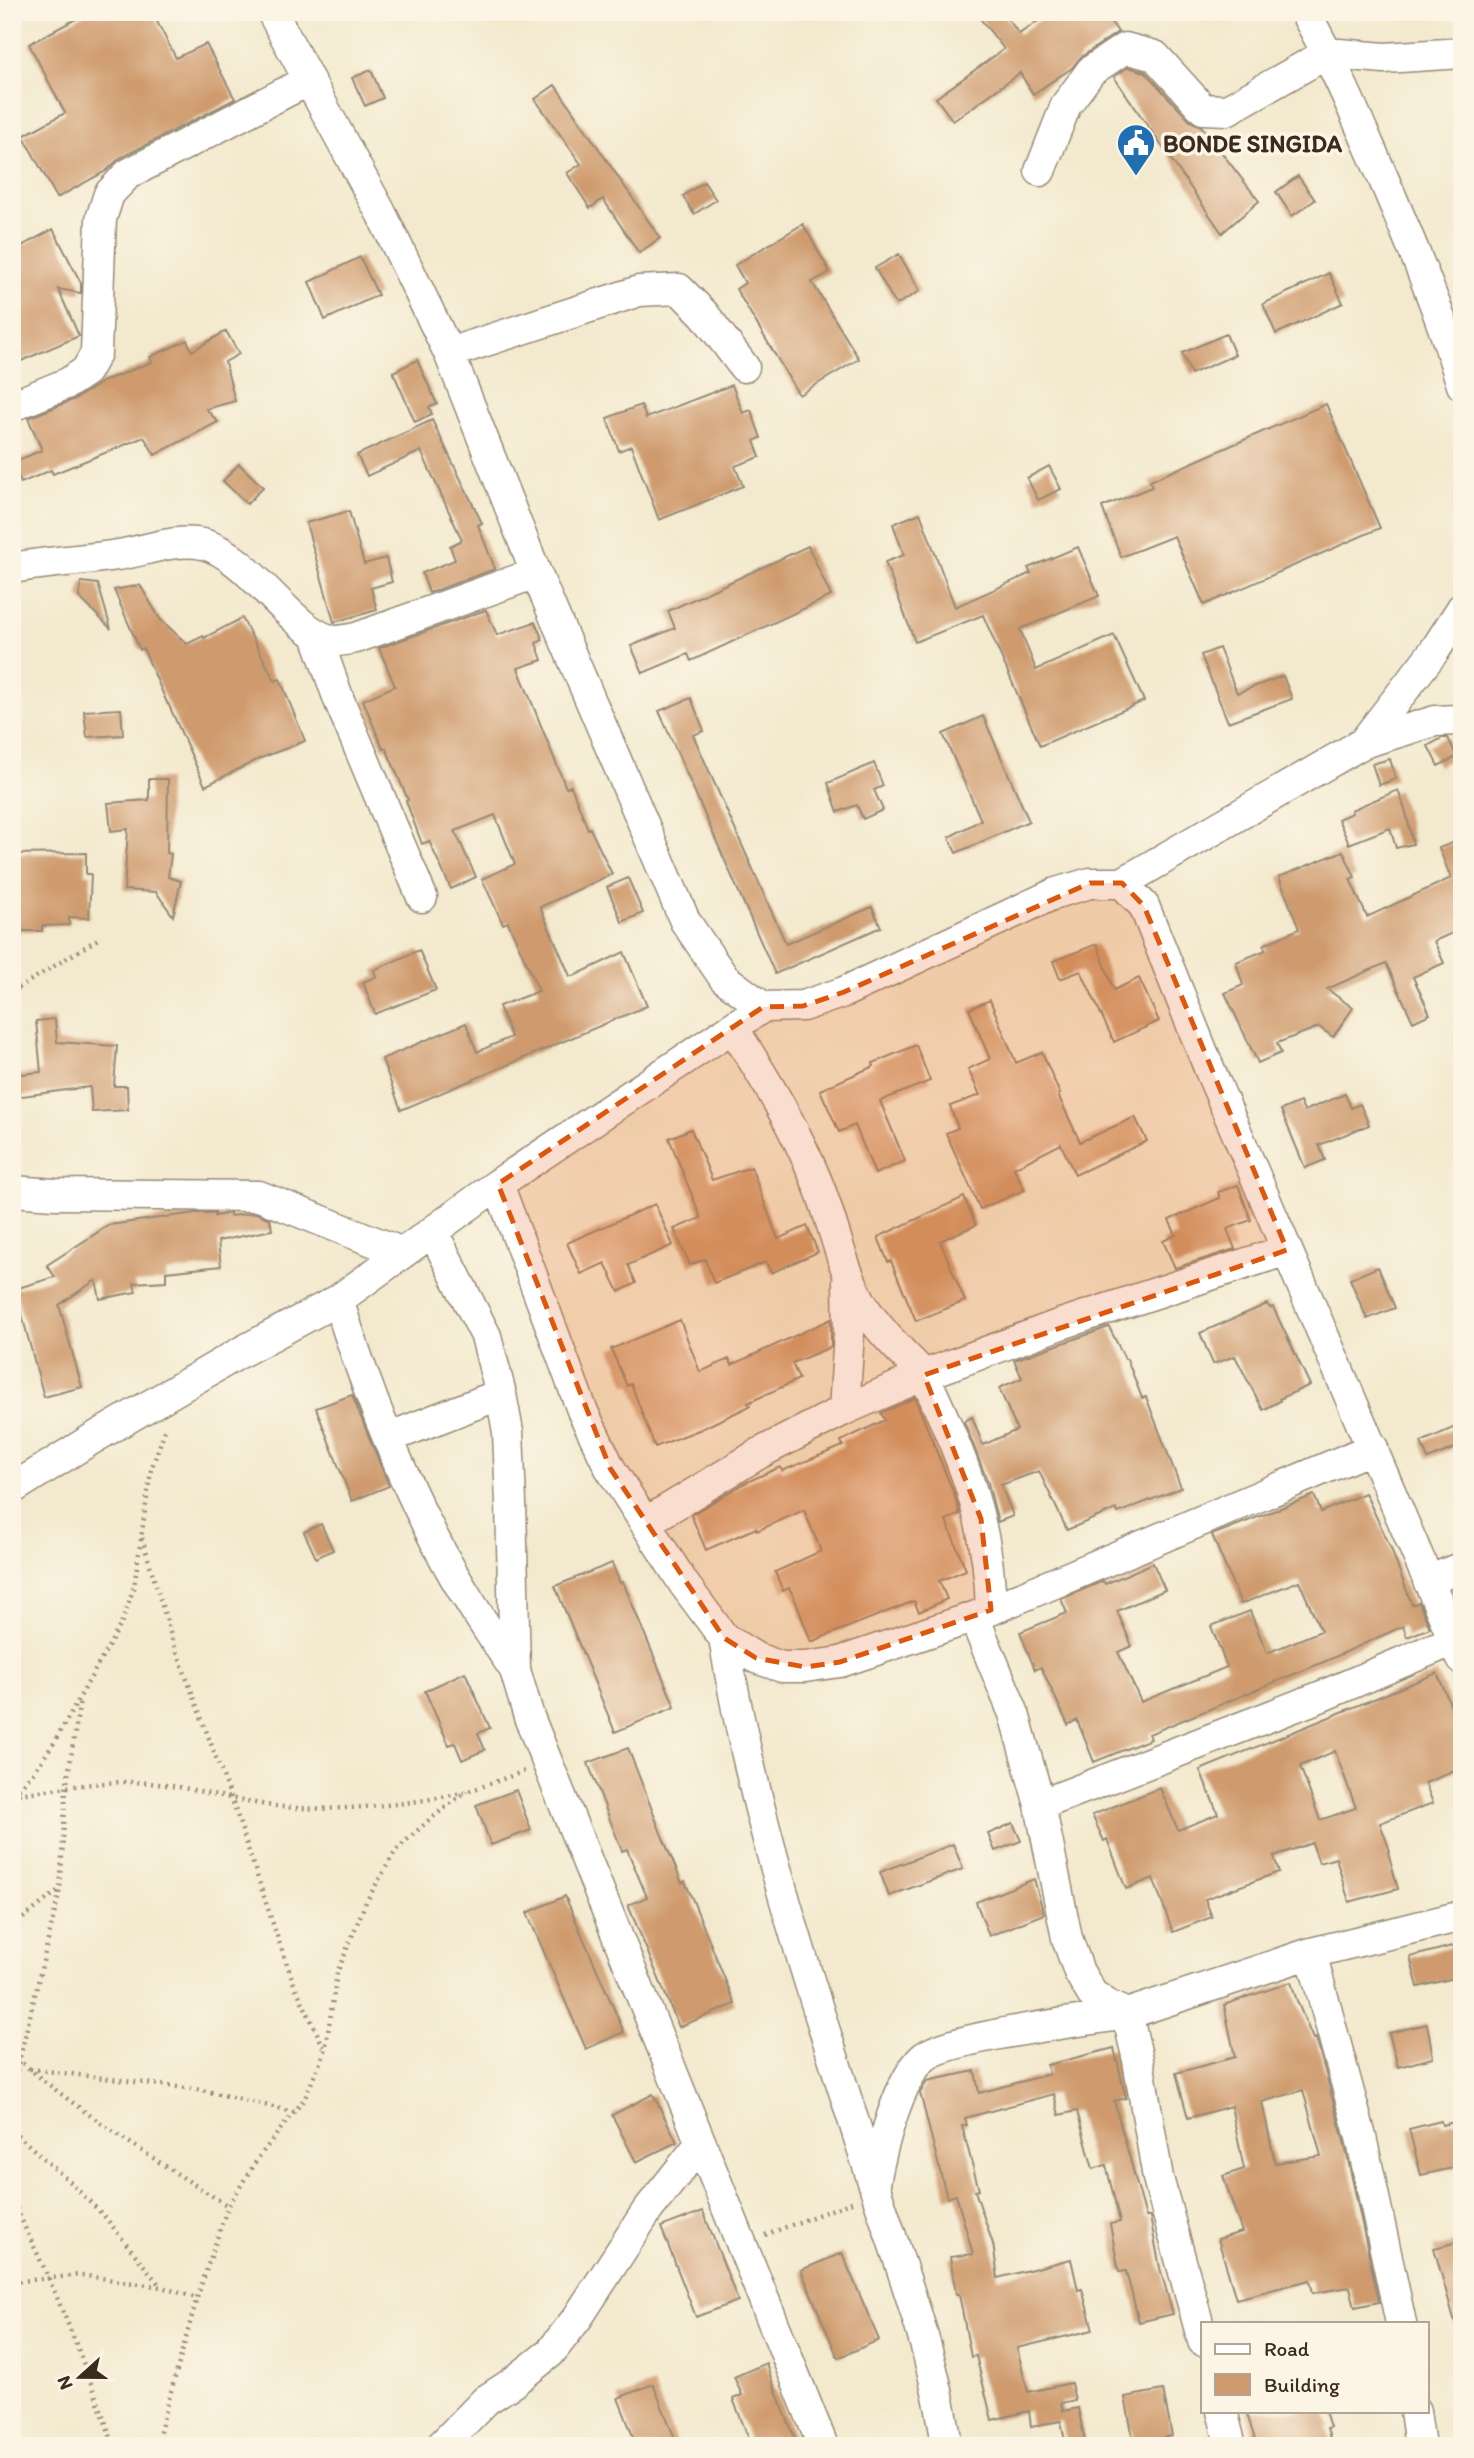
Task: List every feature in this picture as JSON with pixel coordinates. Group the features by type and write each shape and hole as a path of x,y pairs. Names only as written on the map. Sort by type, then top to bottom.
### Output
{"street":[{"path":"272,12 381,214 449,353 536,573 685,920 724,978 764,1007"},
{"path":"1305,12 1328,53 1444,326 1462,385"},
{"path":"1040,171 1066,104 1091,71 1125,48 1155,57 1203,109 1227,110 1328,53 1384,58 1462,52"},
{"path":"12,406 68,383 86,371 96,354 101,219 109,194 128,174 309,80"},
{"path":"449,353 639,290 679,289 704,314 744,367"},
{"path":"12,568 120,555 179,544 201,544 230,558 316,635 337,641 356,638 536,573"},
{"path":"1363,743 1435,650 1462,608"},
{"path":"316,635 343,712 422,897"},
{"path":"12,1489 241,1352 338,1300 498,1184 764,1007 803,1006 844,992 1056,893 1090,883 1122,883 1363,743 1435,721 1462,722"},
{"path":"1040,1805 1322,1696 1458,1649 1209,1068 1144,906 1122,883"},
{"path":"733,1028 794,1132 817,1182 847,1271 864,1306 889,1340 924,1375 968,1476 981,1518 987,1552 982,1614 1040,1805 1067,1938 1079,1972 1092,1994 1127,2014"},
{"path":"498,1184 582,1410 610,1468 684,1584 724,1638 756,1658 782,1667 840,1662 982,1614 1373,1448"},
{"path":"12,1191 55,1194 260,1196 403,1253"},
{"path":"433,1232 486,1336 501,1394 508,1432 512,1503 515,1670 528,1717 823,2446"},
{"path":"645,1524 760,1453 844,1410 924,1375 1058,1325 1287,1250"},
{"path":"844,1410 849,1333 847,1271"},
{"path":"338,1300 362,1375 438,1547 471,1605 515,1670"},
{"path":"388,1438 501,1394"},
{"path":"1428,1581 1462,1567"},
{"path":"724,1638 736,1713 766,1828 829,2046 925,2347 947,2446"},
{"path":"875,2186 885,2137 900,2096 923,2057 940,2048 1127,2014 1311,1953 1462,1916"},
{"path":"1311,1953 1361,2137 1401,2322"},
{"path":"1127,2014 1138,2060 1158,2178 1201,2334"},
{"path":"441,2446 486,2400 513,2383 550,2353 578,2317 647,2211 701,2143"},
{"path":"1222,2412 1231,2446"},
{"path":"1416,2412 1420,2446"}],"path":[{"path":"12,992 98,939"},
{"path":"13,1794 36,1769 121,1624 134,1587 151,1470 180,1388"},
{"path":"142,1538 172,1639 232,1800 290,1973 325,2051"},
{"path":"12,2091 60,1889 66,1789 81,1695"},
{"path":"13,1794 127,1782 166,1784 232,1800 279,1807 340,1807 420,1801 467,1791 545,1763"},
{"path":"156,2446 197,2298 228,2206 258,2158 305,2098 325,2051 337,1973 366,1902 396,1850 467,1791"},
{"path":"12,1927 60,1889"},
{"path":"12,2054 56,2091 228,2206"},
{"path":"30,2069 202,2090 294,2112"},
{"path":"12,2130 105,2217 161,2287"},
{"path":"743,2244 863,2198 875,2186"},
{"path":"12,2195 89,2376 114,2446"},
{"path":"12,2282 80,2275 161,2287 197,2298"}],"highlighted area":[{"path":"1090,883 1122,883 1144,906 1287,1250 924,1375 981,1519 991,1610 840,1662 805,1667 756,1658 724,1638 610,1468 498,1184 763,1007 803,1006 844,992"}],"building":[{"path":"89,12 152,12 176,58 206,44 235,99 120,158 106,171 57,198 23,136 65,113 29,44"},
{"path":"975,12 1003,12 1019,34 1051,12 1104,12 1118,32 1033,94 1020,73 953,121 936,98 1004,49"},
{"path":"1128,67 1145,72 1190,121 1201,126 1259,201 1222,233 1114,77"},
{"path":"371,70 383,98 365,106 352,78"},
{"path":"555,85 660,238 639,253 603,199 590,208 567,173 581,164 535,99"},
{"path":"1298,176 1315,200 1292,216 1276,192"},
{"path":"704,182 716,200 694,214 683,196"},
{"path":"803,224 830,272 812,282 859,359 799,395 736,289 745,283 735,265"},
{"path":"53,229 81,283 81,293 58,289 79,336 12,365 12,251"},
{"path":"899,254 920,291 896,305 875,268"},
{"path":"360,257 378,295 325,320 309,282"},
{"path":"1329,273 1343,303 1276,334 1263,304"},
{"path":"226,331 239,354 225,362 235,401 206,409 218,422 155,455 144,437 53,474 51,470 21,483 12,463 42,450 28,418 75,399 104,381 152,362 150,357 187,340 192,351"},
{"path":"1226,334 1235,355 1191,374 1182,353"},
{"path":"417,360 437,404 429,407 432,414 415,422 393,372"},
{"path":"732,385 743,413 751,410 761,438 754,441 760,457 735,466 743,486 659,520 631,446 619,451 607,418 641,405 646,418"},
{"path":"1326,404 1380,528 1204,605 1174,536 1121,557 1102,507 1152,487 1150,481"},
{"path":"432,420 482,523 478,525 495,569 429,593 422,573 455,560 450,546 462,540 421,451 367,476 357,455"},
{"path":"239,464 263,487 247,504 223,481"},
{"path":"1049,466 1061,489 1038,500 1027,478"},
{"path":"349,511 364,564 386,558 392,582 371,588 377,610 334,622 306,523"},
{"path":"920,513 955,607 1031,573 1028,568 1078,547 1099,596 1020,629 1036,670 1114,635 1144,701 1040,746 983,615 915,642 885,562 904,555 893,524"},
{"path":"808,546 831,596 691,661 688,654 643,673 631,646 675,628 668,611"},
{"path":"81,582 98,584 111,629 79,597"},
{"path":"140,585 160,619 187,644 242,618 275,681 280,679 305,741 261,758 205,786 114,590"},
{"path":"486,610 497,635 535,622 543,640 536,643 542,660 518,668 566,788 571,786 588,829 590,828 612,874 540,907 570,976 624,952 647,1006 401,1110 382,1059 466,1023 477,1052 511,1037 499,1006 539,991 508,922 503,924 482,879 515,864 495,815 455,831 476,877 451,889 429,841 422,844 406,801 408,800 363,700 395,686 379,648"},
{"path":"1219,648 1237,693 1283,676 1292,699 1228,722 1201,655"},
{"path":"691,698 704,731 693,735 786,944 872,907 881,927 775,974 659,711"},
{"path":"121,709 123,735 87,737 84,711"},
{"path":"983,716 1029,821 956,853 949,837 981,820 943,734"},
{"path":"1442,738 1448,738 1457,757 1438,766 1428,746"},
{"path":"1390,759 1396,779 1379,785 1372,764"},
{"path":"874,763 883,786 874,790 883,810 863,819 857,805 838,812 828,783"},
{"path":"149,779 168,779 167,853 171,854 168,877 181,881 173,916 156,892 124,890 128,829 111,831 108,803 149,800"},
{"path":"1398,790 1413,844 1396,848 1390,828 1349,844 1338,819 1352,813 1351,810"},
{"path":"1462,839 1462,929 1434,941 1444,963 1413,977 1430,1014 1413,1022 1386,963 1327,989 1353,1008 1333,1037 1319,1027 1277,1043 1281,1053 1258,1063 1225,993 1243,985 1236,962 1266,950 1263,945 1299,929 1279,877 1343,851 1355,877 1350,879 1367,917 1451,878 1439,848"},
{"path":"86,853 86,874 91,874 89,918 69,917 69,925 42,926 42,931 17,931 17,887 12,887 12,854"},
{"path":"628,878 643,913 622,922 607,887"},
{"path":"1097,944 1114,990 1139,978 1159,1021 1114,1042 1081,971 1060,979 1053,961"},
{"path":"419,950 436,990 375,1014 363,982 376,977 374,970"},
{"path":"990,1000 1016,1063 1042,1052 1080,1142 1135,1117 1147,1141 1075,1175 1061,1144 1014,1168 1025,1190 980,1209 946,1133 958,1128 950,1106 980,1095 968,1069 990,1059 969,1009"},
{"path":"55,1019 57,1042 117,1046 114,1086 127,1086 128,1110 92,1112 90,1087 15,1097 12,1075 41,1072 36,1021"},
{"path":"916,1045 930,1081 880,1101 905,1161 875,1174 855,1125 839,1132 820,1090"},
{"path":"1345,1094 1351,1108 1360,1104 1369,1125 1319,1145 1325,1160 1305,1168 1281,1110 1300,1102 1304,1111"},
{"path":"691,1129 712,1180 751,1167 778,1239 807,1226 818,1252 771,1273 766,1262 714,1283 705,1259 690,1265 674,1229 701,1218 669,1138"},
{"path":"1238,1185 1251,1220 1227,1229 1235,1249 1175,1268 1163,1241 1176,1235 1169,1220 1220,1198 1218,1192"},
{"path":"964,1197 976,1225 940,1241 965,1301 916,1321 878,1237"},
{"path":"655,1204 673,1245 628,1265 636,1283 619,1292 605,1263 581,1274 567,1243"},
{"path":"196,1213 215,1213 215,1216 230,1213 230,1216 256,1213 270,1219 272,1230 218,1241 221,1266 166,1272 166,1281 134,1283 136,1292 100,1299 96,1280 59,1305 82,1387 44,1397 15,1289 55,1277 47,1265 109,1225"},
{"path":"1378,1267 1395,1308 1367,1319 1350,1279"},
{"path":"1267,1304 1270,1308 1273,1307 1310,1385 1279,1399 1280,1401 1263,1410 1235,1356 1213,1364 1200,1333"},
{"path":"831,1319 831,1347 792,1363 799,1379 748,1403 750,1406 655,1447 631,1384 627,1386 611,1349 680,1320 700,1372 729,1359 732,1365"},
{"path":"1109,1327 1127,1359 1142,1398 1146,1397 1181,1488 1118,1513 1116,1509 1067,1530 1039,1471 1001,1485 1013,1516 998,1522 988,1483 964,1421 972,1417 983,1445 1017,1430 999,1388 1022,1378 1014,1360"},
{"path":"352,1395 389,1486 352,1501 316,1408"},
{"path":"915,1398 960,1514 946,1520 966,1570 939,1581 947,1599 919,1612 914,1601 811,1642 794,1597 789,1588 783,1591 775,1572 821,1551 804,1510 706,1550 691,1515 745,1483 780,1467 782,1471 843,1446 841,1441 885,1420 881,1413"},
{"path":"1462,1424 1462,1445 1428,1459 1421,1442"},
{"path":"1365,1493 1390,1546 1412,1605 1419,1602 1430,1628 1407,1637 1403,1626 1149,1734 1151,1739 1094,1762 1077,1720 1068,1725 1041,1667 1035,1670 1020,1632 1067,1613 1061,1599 1153,1563 1165,1590 1117,1611 1132,1646 1118,1652 1141,1702 1227,1667 1211,1626 1250,1611 1267,1653 1321,1631 1299,1581 1241,1604 1212,1535 1314,1495 1321,1512"},
{"path":"321,1524 333,1550 316,1558 304,1532"},
{"path":"612,1563 620,1583 623,1582 675,1707 615,1732 555,1586"},
{"path":"465,1672 490,1728 478,1733 485,1750 462,1760 455,1743 449,1745 425,1691"},
{"path":"1437,1673 1462,1732 1462,1768 1425,1783 1433,1803 1380,1823 1390,1851 1388,1852 1398,1889 1349,1902 1336,1858 1319,1863 1312,1843 1274,1856 1279,1872 1205,1899 1212,1917 1173,1932 1153,1878 1126,1889 1107,1839 1104,1841 1092,1815 1160,1788 1178,1830 1218,1814 1200,1770","holes":["1335,1751 1356,1808 1320,1820 1300,1766"]},
{"path":"628,1748 663,1838 682,1883 685,1881 735,2004 679,2027 628,1905 647,1897 627,1849 622,1851 588,1763"},
{"path":"516,1790 531,1830 491,1845 476,1805"},
{"path":"1013,1823 1021,1841 995,1851 988,1834"},
{"path":"953,1844 963,1869 889,1896 880,1872"},
{"path":"1034,1879 1044,1914 989,1936 976,1902"},
{"path":"565,1896 624,2032 586,2049 527,1913"},
{"path":"1456,1945 1462,1976 1418,1987 1410,1957"},
{"path":"1291,1982 1313,2039 1316,2038 1344,2141 1379,2302 1355,2307 1350,2287 1313,2293 1310,2280 1236,2299 1218,2239 1242,2232 1223,2176 1244,2169 1231,2106 1188,2118 1176,2073 1235,2057 1224,2005","holes":["1303,2090 1321,2156 1275,2163 1262,2102"]},
{"path":"1427,2024 1433,2058 1398,2067 1389,2033"},
{"path":"1114,2048 1126,2098 1114,2101 1146,2217 1150,2217 1173,2314 1139,2322 1126,2271 1119,2272 1110,2224 1120,2222 1106,2165 1093,2169 1077,2111 1059,2115 1054,2094 965,2118 967,2125 962,2126 979,2190 975,2191 993,2244 998,2278 1071,2259 1078,2290 1082,2289 1093,2330 1017,2348 1028,2392 1071,2383 1075,2400 1061,2403 1063,2411 1078,2408 1086,2446 1066,2446 1061,2421 1031,2426 1029,2411 992,2420 976,2356 971,2357 950,2257 973,2254 956,2195 947,2198 920,2093 927,2081 975,2071 979,2093 1049,2074 1047,2065"},
{"path":"653,2094 677,2142 636,2162 612,2115"},
{"path":"1462,2120 1462,2166 1421,2175 1409,2129 1441,2121 1442,2125"},
{"path":"703,2211 738,2301 696,2317 661,2227"},
{"path":"1462,2241 1462,2325 1456,2326 1434,2248"},
{"path":"842,2253 879,2340 838,2358 801,2270"},
{"path":"766,2363 798,2446 752,2446 733,2399 742,2395 734,2377"},
{"path":"653,2384 678,2446 637,2446 618,2398"},
{"path":"1163,2390 1172,2436 1134,2443 1125,2397"},
{"path":"1246,2412 1325,2412 1332,2446 1257,2446"}],"place":[{"name":"BONDE SINGIDA","path":"1136,177"}]}
